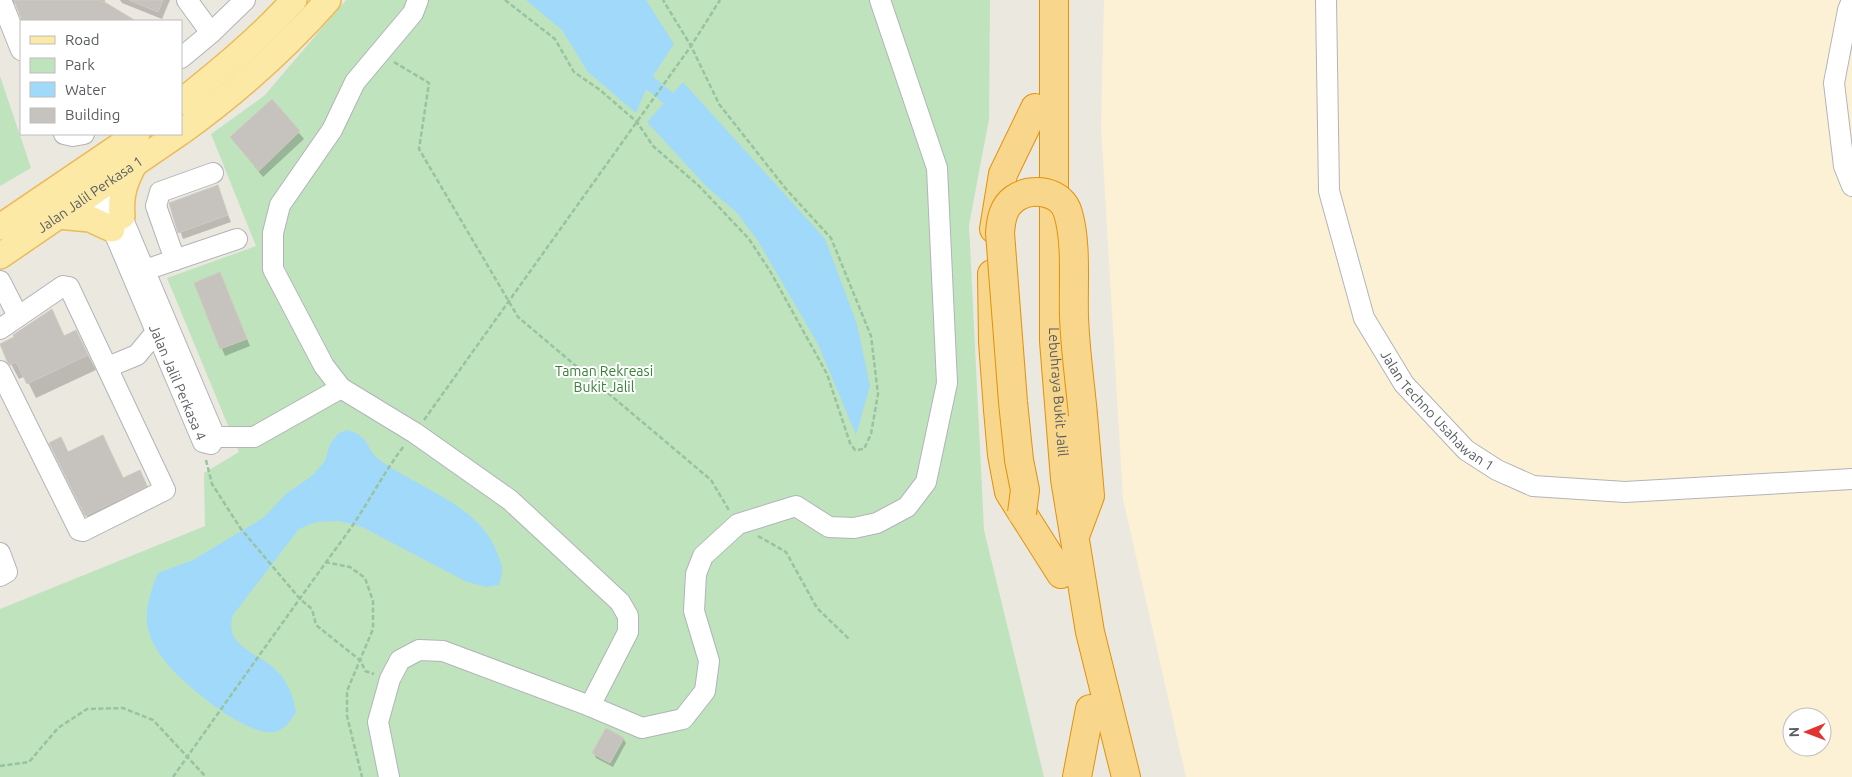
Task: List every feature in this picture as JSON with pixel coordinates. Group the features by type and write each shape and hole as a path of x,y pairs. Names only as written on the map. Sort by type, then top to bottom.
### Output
{"highway":[{"name":"Lebuhraya Bukit Jalil","path":"1036,0 1036,339 1050,503 1073,637 1108,777"},
{"name":"Lebuhraya Bukit Jalil","path":"1054,0 1054,340 1064,479 1090,632 1126,777"},
{"path":"1035,108 1003,174 993,235 992,342 1002,455 1009,492 1061,574"},
{"path":"1022,513 1025,490 1019,460 1013,402 1000,232 1006,207 1015,198 1027,192 1051,194 1061,199 1068,212 1072,240 1074,330 1090,496 1073,539"},
{"path":"1077,777 1090,709"}],"main road":[{"path":"182,101 223,69 274,23 294,0"},
{"path":"182,131 234,92 299,33 328,0"},
{"name":"Jalan Jalil Perkasa 1","path":"0,227 136,135"},
{"path":"57,188 80,179 99,184 154,135"},
{"name":"Jalan Jalil Perkasa 1","path":"0,256 58,216 99,184 177,135"},
{"path":"58,216 90,218 117,223 120,200 126,180 135,163"}],"street":[{"path":"1,0 20,48"},
{"path":"187,0 211,33"},
{"path":"182,57 211,33 245,0"},
{"path":"274,23 286,0"},
{"path":"418,0 413,12 355,82 332,130 280,205 273,233 273,269 324,366 341,388 415,433 510,500 620,602 628,616 628,632 590,706"},
{"path":"389,777 378,722 390,679 400,660 419,650 443,651 590,706 642,728 684,718 706,691 709,661 694,612 696,574 703,556 738,524 796,506 829,527 854,528 877,523 906,506 926,482 946,382 937,168 880,0"},
{"name":"Jalan Techno Usahawan 1","path":"1326,0 1329,192 1364,318 1404,384 1466,450 1497,470 1533,486 1625,492 1852,479"},
{"path":"1852,0 1848,10 1834,83 1844,166 1852,186"},
{"path":"175,260 156,206 160,192 214,173"},
{"name":"Jalan Jalil Perkasa 4","path":"99,184 117,223 156,332 209,440"},
{"name":"Jalan Jalil Perkasa 4","path":"117,223 145,270 209,440"},
{"path":"145,270 237,240"},
{"path":"0,282 18,316"},
{"path":"0,329 63,286 69,287 165,490 81,531 0,371"},
{"path":"108,367 137,355 156,332"},
{"path":"209,440 254,437 341,388"},
{"path":"0,553 7,572 0,576"}],"path":[{"path":"505,0 555,39 574,72 600,90 637,122 653,146 699,186 749,239 770,271 827,374 850,443 855,450 864,449 871,434 878,394 871,336 831,238 786,189 719,104 691,46 663,0"},
{"path":"173,777 260,652 349,530 391,462 415,433 509,302 691,46 720,0"},
{"path":"379,54 429,83 419,149 518,317 711,480 738,524 786,552 817,608 850,639"},
{"path":"209,440 212,484 241,529 300,599 312,610 316,625 361,661 365,671 390,679"},
{"path":"326,562 350,567 365,578 373,601 373,629 348,691 347,716 362,777"},
{"path":"0,766 28,762 58,728 87,709 124,708 153,720 206,777"}],"shaded area":[{"path":"1104,0 1852,0 1852,777 1186,777 1123,499 1101,126"}],"green space":[{"name":"Taman Rekreasi Bukit Jalil","path":"346,0 990,0 989,119 969,225 984,530 1044,777 0,777 0,609 205,526 204,473 239,452 167,278 256,246 211,134 264,96"},
{"path":"0,76 31,168 0,186"}],"water":[{"path":"526,0 646,0 674,44 649,82 636,113 588,72 562,30"},
{"path":"683,82 825,239 857,324 870,386 856,435 818,344 758,241 737,213 706,186 647,122"},
{"path":"346,430 360,435 381,461 448,500 478,524 490,538 502,566 499,585 487,587 467,582 362,527 339,521 316,522 299,529 233,615 231,625 233,634 243,647 267,662 279,673 289,688 293,700 296,712 287,725 274,732 262,731 248,726 217,708 188,685 168,665 151,639 148,629 147,615 151,593 158,573 193,560 263,518 287,493 312,476 325,461 330,444 338,434"}],"building":[{"path":"14,0 101,0 134,20 22,20"},
{"path":"129,0 163,0 158,12"},
{"path":"272,99 300,131 259,171 230,137"},
{"path":"218,185 228,215 178,233 169,203"},
{"path":"220,272 247,339 220,349 194,283"},
{"path":"52,309 64,336 76,330 88,355 27,384 16,362 10,365 7,361 0,344 14,337 13,335"},
{"path":"103,435 123,478 140,470 147,486 85,516 49,443 61,437 68,452"},
{"path":"606,728 624,738 610,763 592,753"}],"waterway":[{"path":"649,82 669,99"}]}
